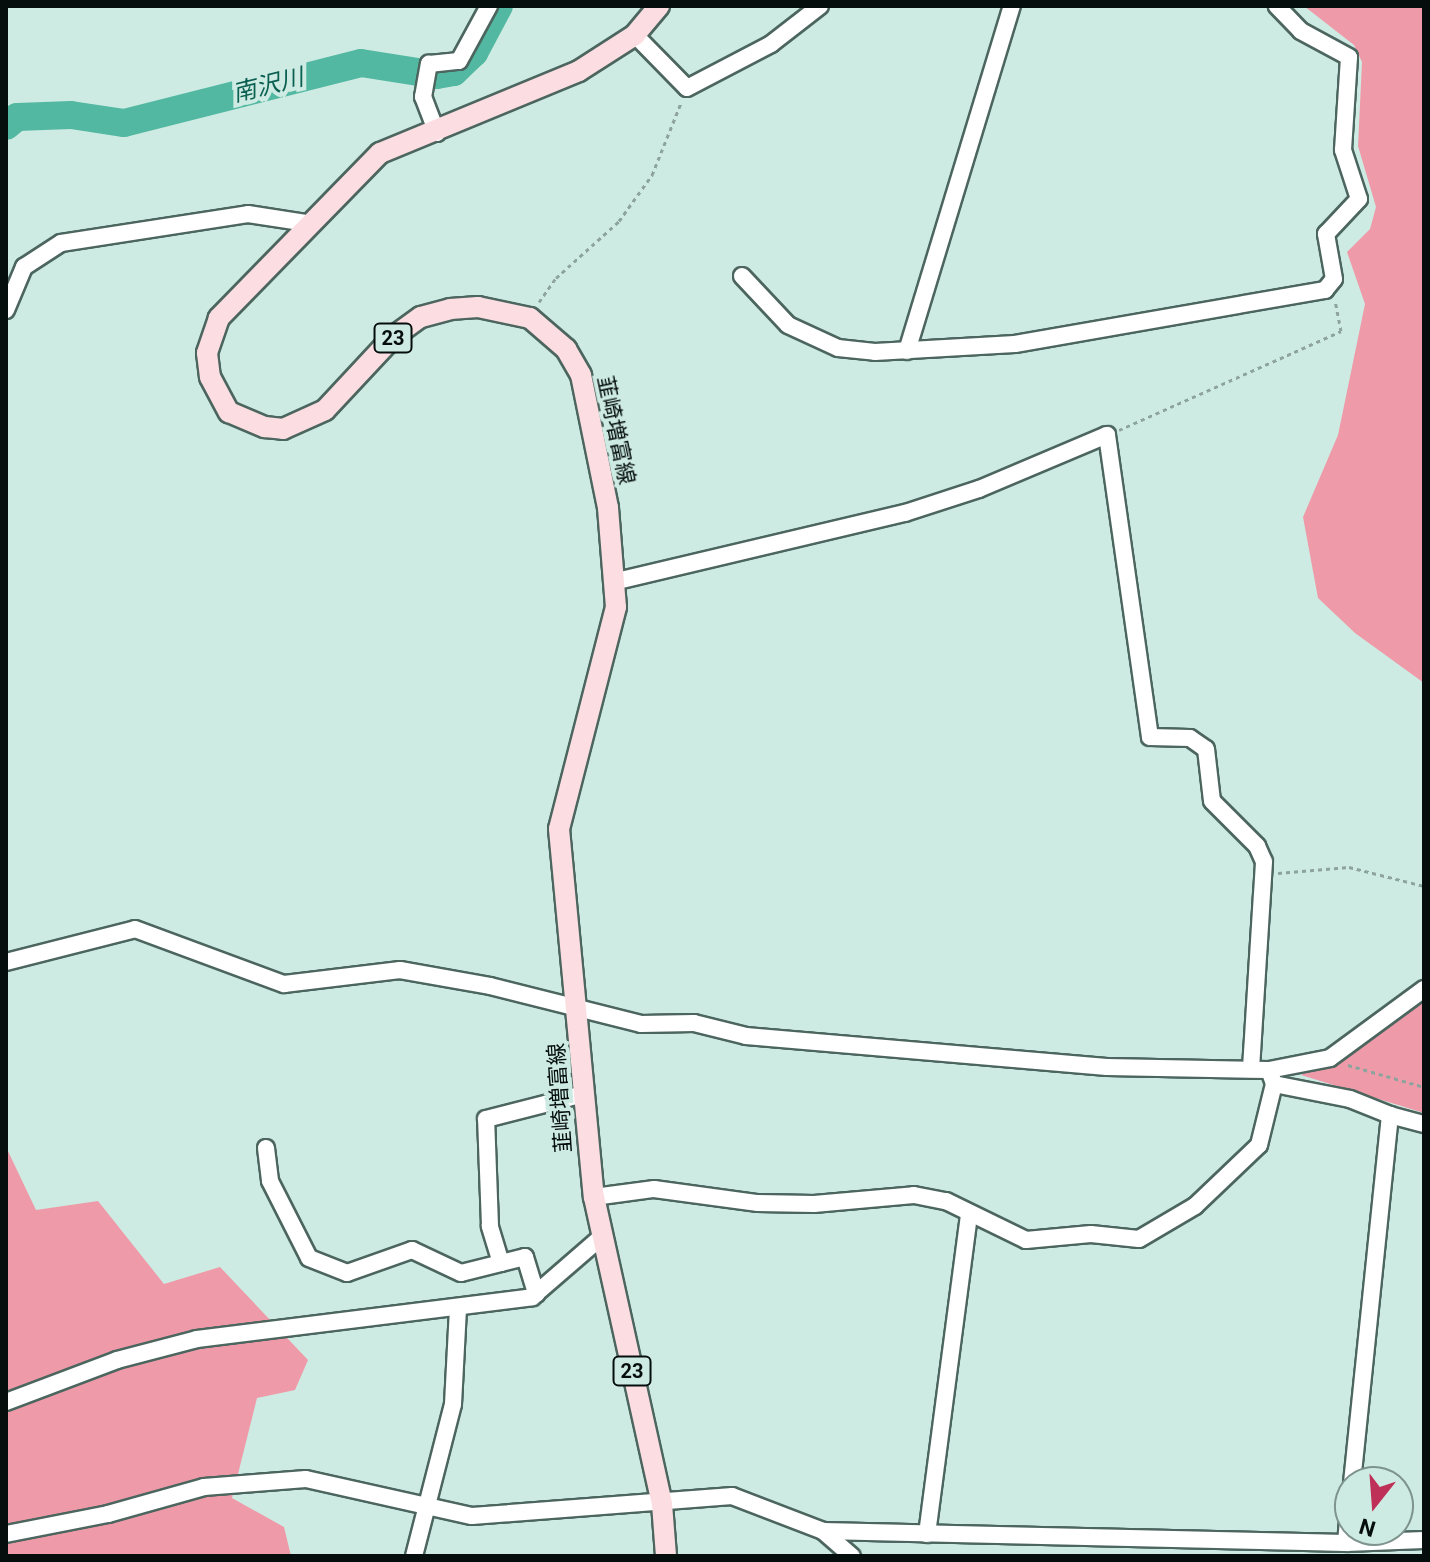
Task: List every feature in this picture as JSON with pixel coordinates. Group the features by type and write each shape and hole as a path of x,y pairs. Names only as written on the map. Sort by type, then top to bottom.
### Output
{"main road":[{"name":"韮崎増富線","path":"659,6 635,35 579,71 437,133 380,153 307,223 219,318 207,353 218,397 245,421 283,429 304,423 325,410 393,337 421,317 478,307 530,318 566,349 581,375 617,581 597,693 559,829 600,1238 662,1504 666,1556"}],"street":[{"path":"437,133 423,97 429,64 459,61 489,6"},
{"path":"635,35 687,88 771,44 820,6"},
{"path":"907,351 1012,6"},
{"path":"742,276 788,325 809,337 838,348 907,351 1125,329 1325,290 1334,279 1326,234 1359,199 1343,150 1349,57 1301,31 1277,6"},
{"path":"6,310 24,267 61,243 248,214 307,223"},
{"path":"617,581 905,513 979,489 1107,435 1150,737 1190,738 1206,749 1212,801 1257,846 1263,874 1251,1069"},
{"path":"6,977 14,961 105,933 135,929 284,984 400,970 641,1024 694,1023 746,1036 1107,1067 1251,1069 1424,1124"},
{"path":"1272,1077 1330,1058 1424,989"},
{"path":"594,1197 654,1189 758,1203 814,1204 914,1195 946,1201 1014,1235 1044,1242 1091,1234 1139,1239 1155,1233 1195,1206 1259,1145 1272,1077"},
{"path":"501,1263 490,1226 486,1119 584,1094"},
{"path":"1354,1466 1390,1115"},
{"path":"266,1148 270,1181 309,1258 347,1273 412,1250 461,1273 525,1257 536,1294"},
{"path":"927,1534 969,1214"},
{"path":"6,1402 117,1360 197,1339 458,1308 536,1294 600,1238"},
{"path":"414,1556 429,1509 453,1404 458,1308"},
{"path":"6,1534 249,1479 334,1482 429,1509 504,1516 609,1504 662,1504 732,1496 823,1531 1334,1543"},
{"path":"823,1531 852,1556"},
{"path":"1030,1537 1030,1556"}],"path":[{"path":"530,318 556,278 619,221 652,175 687,88"},
{"path":"1107,435 1341,331 1344,324 1330,285"},
{"path":"1263,874 1349,867 1424,886"},
{"path":"1330,1058 1424,1087"}],"shaded area":[{"path":"1304,6 1424,6 1424,683 1355,633 1318,598 1303,517 1338,435 1365,304 1347,252 1370,229 1376,207 1358,146 1362,62 1354,45"},
{"path":"1424,994 1424,1113 1301,1075 1414,1007"},
{"path":"6,1147 36,1210 98,1201 164,1284 220,1267 308,1360 295,1390 257,1398 232,1498 284,1527 291,1556 6,1556"}],"waterway":[{"name":"南沢川","path":"6,126 17,117 71,115 124,123 361,63 437,75 454,72 474,53 499,6"}]}
